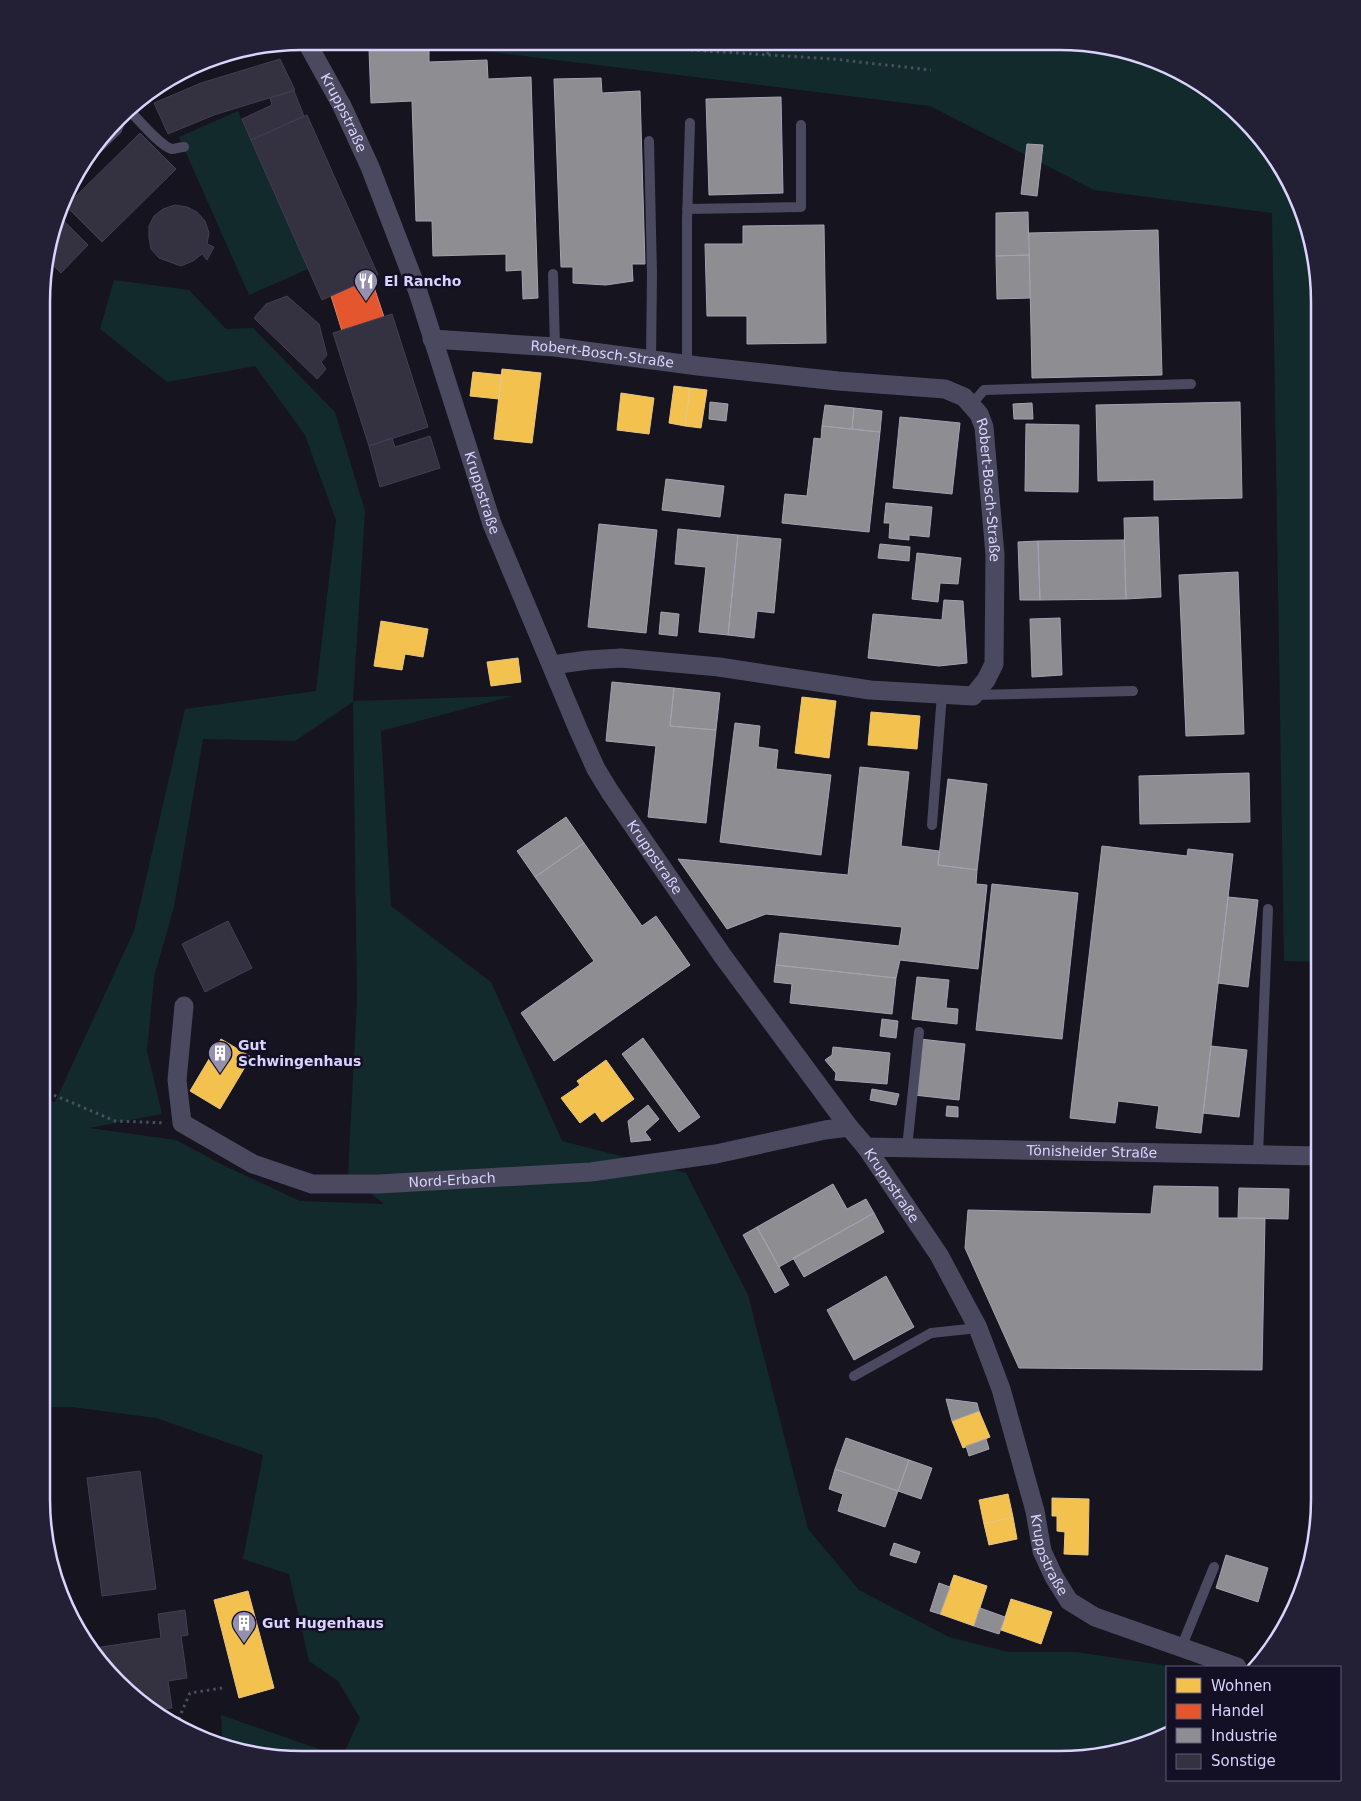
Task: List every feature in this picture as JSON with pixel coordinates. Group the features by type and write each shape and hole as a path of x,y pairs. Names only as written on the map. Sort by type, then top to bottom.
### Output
{"street":[{"name":"Kruppstraße","path":"311,50 342,106 370,167 418,292 492,524 596,769 722,956 849,1127 866,1147 939,1255 978,1328 1000,1389 1035,1511 1042,1551 1054,1577 1069,1601 1095,1618 1234,1666"},
{"name":"Robert-Bosch-Straße","path":"432,340 555,347 688,365 838,381 945,389 964,397 979,414 984,427 995,555 994,664 986,680 973,696"},
{"path":"552,664 621,658 719,667 870,690 973,696"},
{"path":"182,1123 177,1080 184,1006"},
{"name":"Nord-Erbach","path":"182,1123 253,1164 312,1184 379,1184 591,1172 716,1154 825,1130 849,1127"},
{"name":"Tönisheider Straße","path":"866,1147 1311,1156"}],"lane":[{"path":"134,115 166,146 172,149 184,147"},
{"path":"688,365 687,210 690,123"},
{"path":"687,210 802,207 801,125"},
{"path":"649,141 652,268 651,360"},
{"path":"554,274 555,347"},
{"path":"971,405 984,390 1191,384"},
{"path":"973,696 1133,691"},
{"path":"932,825 942,694"},
{"path":"1258,1155 1268,909"},
{"path":"907,1148 919,1032"},
{"path":"854,1376 931,1333 978,1328"},
{"path":"1181,1648 1214,1567"}],"path":[{"path":"690,50 833,59 931,70"},
{"path":"766,55 771,50"},
{"path":"50,1093 115,1120 182,1123"},
{"path":"179,1719 190,1693 222,1688"}],"green space":[{"path":"475,50 1059,50 1092,52 1140,63 1170,76 1212,102 1237,124 1259,149 1285,191 1298,221 1309,269 1311,302 1311,962 1284,961 1272,213 1094,190 930,106"},
{"path":"238,111 308,269 249,295 179,137"},
{"path":"114,280 189,290 226,329 253,328 335,412 365,511 353,701 513,696 381,731 391,906 491,982 562,1141 686,1173 748,1295 808,1529 859,1590 949,1637 1008,1652 1076,1652 1169,1666 1166,1666 1166,1727 1140,1738 1108,1746 1059,1751 345,1751 360,1718 338,1681 309,1661 289,1574 243,1559 263,1455 156,1418 72,1407 50,1407 50,1100 55,1102 134,931 185,709 316,691 336,520 305,435 255,366 167,382 100,329","holes":["353,702 357,1000 348,1175 384,1204 300,1201 225,1166 176,1140 89,1128 162,1114 147,1051 154,977 174,907 203,739 295,741"]},
{"path":"221,1715 325,1751 269,1749 222,1738"}],"building: Wohnen":[{"path":"502,369 541,373 532,443 494,439"},
{"path":"473,372 502,375 499,399 470,396"},
{"path":"674,386 690,388 685,426 669,423"},
{"path":"690,388 707,390 701,428 685,426"},
{"path":"621,393 654,398 649,434 617,430"},
{"path":"381,621 428,629 423,657 405,654 402,670 374,666"},
{"path":"518,658 521,682 491,686 487,662"},
{"path":"802,697 836,701 829,758 795,753"},
{"path":"871,712 920,716 917,749 868,745"},
{"name":"Gut Schwingenhaus","path":"221,1039 251,1057 220,1109 190,1091"},
{"path":"606,1060 634,1099 602,1122 595,1112 580,1123 561,1098 580,1085 577,1081"},
{"path":"979,1411 990,1437 963,1448 952,1421"},
{"path":"1008,1494 1013,1517 984,1524 979,1500"},
{"path":"1052,1498 1089,1499 1088,1555 1064,1554 1065,1532 1057,1531 1057,1516 1052,1516"},
{"path":"1013,1517 1017,1539 989,1545 984,1524"},
{"path":"954,1575 987,1586 974,1626 940,1614"},
{"name":"Gut Hugenhaus","path":"248,1591 274,1688 239,1698 214,1600"},
{"path":"1011,1599 1052,1612 1041,1644 1001,1630"}],"building: Handel":[{"path":"371,278 384,317 342,331 331,296"}],"building: Industrie":[{"path":"369,50 429,50 429,62 487,60 488,79 531,77 538,298 523,299 522,270 506,271 506,254 433,256 432,221 416,221 412,101 371,103"},
{"path":"601,78 602,93 640,91 645,264 632,264 633,281 606,285 573,283 573,267 561,267 554,79"},
{"path":"781,97 783,193 709,195 706,99"},
{"path":"1027,144 1043,145 1037,196 1021,194"},
{"path":"1028,212 1029,255 996,256 996,213"},
{"path":"824,225 826,343 747,344 747,316 707,316 705,244 743,244 743,226"},
{"path":"1158,230 1162,375 1032,378 1029,233"},
{"path":"1029,255 1030,298 997,299 996,256"},
{"path":"710,402 728,404 726,421 709,419"},
{"path":"1240,402 1242,498 1154,500 1154,480 1098,481 1096,405"},
{"path":"1032,403 1033,419 1014,419 1013,404"},
{"path":"825,405 854,408 852,429 822,426"},
{"path":"854,408 882,411 880,432 852,429"},
{"path":"900,417 960,423 952,494 893,488"},
{"path":"1026,424 1079,425 1078,492 1025,491"},
{"path":"822,426 880,432 869,532 782,523 785,494 807,496 814,438 821,439"},
{"path":"666,479 724,486 720,517 662,510"},
{"path":"886,503 932,507 929,537 909,535 909,540 889,538 890,523 884,523"},
{"path":"1158,517 1161,597 1126,599 1124,518"},
{"path":"599,524 657,530 646,633 588,627"},
{"path":"678,529 738,535 728,635 699,632 706,567 675,564"},
{"path":"738,535 781,539 774,613 757,611 754,638 728,635"},
{"path":"1124,540 1126,599 1040,600 1038,541"},
{"path":"1038,541 1040,600 1020,600 1018,542"},
{"path":"880,544 910,547 909,561 878,558"},
{"path":"917,553 961,558 958,584 940,583 938,602 912,599"},
{"path":"1238,572 1244,734 1186,736 1179,575"},
{"path":"944,600 963,601 967,663 939,666 868,658 873,614 942,620"},
{"path":"661,612 679,614 677,636 659,634"},
{"path":"1060,618 1062,675 1032,677 1030,619"},
{"path":"612,682 674,688 670,726 716,730 706,823 648,817 656,746 606,741"},
{"path":"674,688 720,693 716,730 670,726"},
{"path":"735,723 760,726 758,747 778,750 776,769 831,775 821,855 720,842"},
{"path":"860,767 909,772 901,846 939,851 938,865 977,870 976,884 987,885 978,969 900,960 896,978 776,965 780,933 899,946 902,927 766,914 727,929 678,859 848,875"},
{"path":"1249,773 1250,822 1140,824 1139,776"},
{"path":"948,779 987,784 977,870 938,865"},
{"path":"566,817 584,843 535,877 517,851"},
{"path":"584,843 642,926 656,916 690,965 554,1061 521,1013 594,961 535,877"},
{"path":"1102,846 1187,856 1188,849 1233,854 1201,1133 1156,1128 1159,1106 1118,1101 1115,1123 1070,1118"},
{"path":"992,884 1078,893 1062,1039 976,1030"},
{"path":"1228,897 1258,900 1248,987 1218,983"},
{"path":"776,965 896,978 892,1014 790,1003 792,984 774,982"},
{"path":"917,977 949,980 946,1008 958,1009 957,1024 912,1019"},
{"path":"882,1019 898,1021 896,1038 880,1036"},
{"path":"643,1038 700,1117 679,1132 622,1054"},
{"path":"920,1039 965,1044 959,1100 914,1095"},
{"path":"1211,1046 1247,1050 1239,1117 1203,1113"},
{"path":"833,1047 890,1053 887,1084 835,1080 836,1073 825,1060 832,1055"},
{"path":"872,1089 899,1094 896,1105 870,1100"},
{"path":"648,1105 659,1119 645,1132 651,1140 631,1142 628,1121"},
{"path":"947,1106 958,1107 958,1117 946,1116"},
{"path":"833,1184 847,1209 866,1199 874,1213 779,1267 757,1227"},
{"path":"1154,1186 1218,1187 1218,1218 1265,1218 1262,1370 1019,1368 965,1248 968,1210 1151,1214"},
{"path":"1239,1188 1289,1189 1288,1219 1238,1218"},
{"path":"874,1213 884,1232 804,1277 793,1258"},
{"path":"757,1227 789,1285 775,1293 743,1235"},
{"path":"886,1276 914,1327 854,1360 827,1310"},
{"path":"946,1399 977,1403 979,1411 952,1421"},
{"path":"846,1438 909,1460 898,1491 835,1469"},
{"path":"986,1439 989,1449 969,1456 966,1446"},
{"path":"909,1460 932,1468 921,1499 898,1491"},
{"path":"835,1469 898,1491 885,1527 838,1511 843,1494 829,1489"},
{"path":"894,1543 920,1552 916,1563 890,1555"},
{"path":"1226,1555 1268,1568 1258,1602 1216,1588"},
{"path":"939,1583 950,1587 940,1614 930,1611"},
{"path":"980,1608 1005,1617 999,1634 974,1626"}],"building: Sonstige":[{"path":"280,59 295,90 214,115 168,134 154,103 201,83"},
{"path":"294,91 304,116 251,140 242,119 272,105 270,98"},
{"path":"307,115 378,275 322,300 251,140"},
{"path":"140,133 176,169 102,242 68,208 72,201"},
{"path":"175,205 187,207 197,212 205,221 209,233 207,244 214,247 207,260 202,254 193,261 181,266 159,258 151,249 149,226 154,216 163,209"},
{"path":"63,220 88,245 61,273 53,265"},
{"path":"287,296 319,324 327,355 321,362 326,369 317,379 254,318 266,304"},
{"path":"392,314 428,427 369,446 333,333"},
{"path":"430,436 440,468 380,487 369,446 392,438 395,447"},
{"path":"228,921 252,968 205,992 182,944"},
{"path":"140,1471 156,1589 102,1596 87,1478"},
{"path":"185,1610 188,1635 181,1636 187,1678 168,1681 172,1708 164,1709 124,1677 99,1647 161,1638 158,1614"}],"place":[{"name":"El Rancho","path":"366,302"},
{"name":"Gut Schwingenhaus","path":"220,1074"},
{"name":"Gut Hugenhaus","path":"244,1644"}]}
